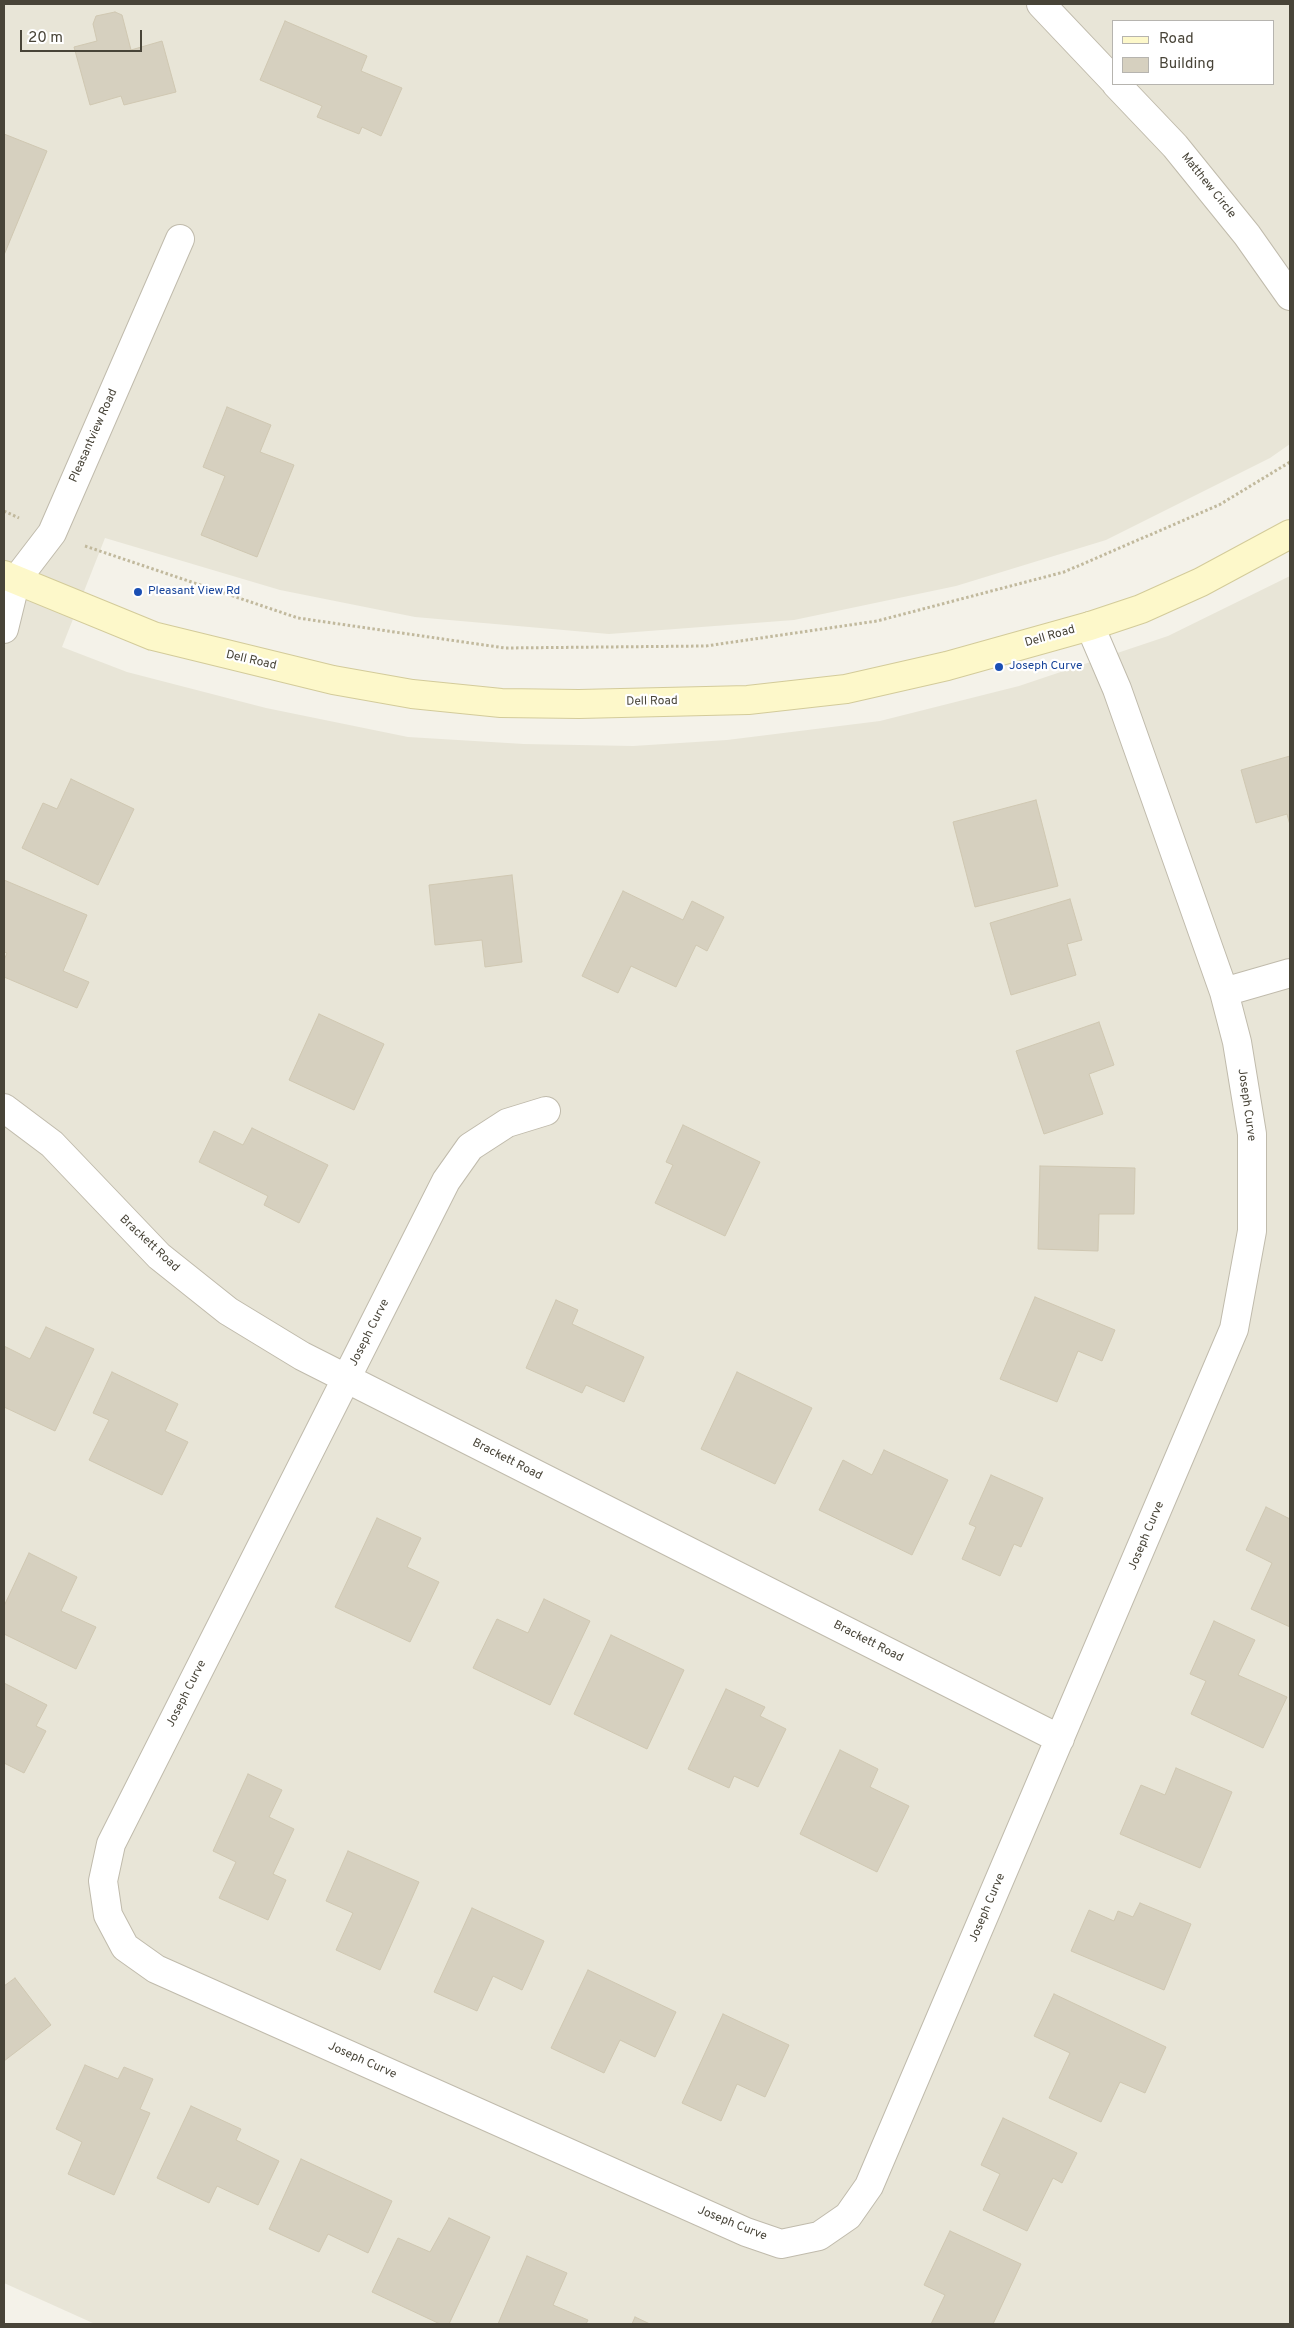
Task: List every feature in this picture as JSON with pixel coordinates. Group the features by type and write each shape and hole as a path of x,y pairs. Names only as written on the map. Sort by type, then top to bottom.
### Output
{"street":[{"path":"1041,4 1112,79"},
{"name":"Matthew Circle","path":"1117,85 1175,146 1247,235 1290,296"},
{"name":"Pleasantview Road","path":"4,629 10,577 52,533 180,239"},
{"name":"Dell Road","path":"10,577 153,636 224,655 333,680 412,694 501,703 579,704 748,700 846,689 947,666 1090,626 1140,609 1201,582 1290,534"},
{"name":"Joseph Curve","path":"546,1112 507,1123 470,1147 446,1181 111,1844 104,1881 108,1915 125,1948 156,1969 746,2232 781,2244 819,2236 848,2216 870,2186 1234,1329 1252,1231 1252,1134 1236,1042 1224,992 1117,689 1090,626"},
{"path":"1224,992 1290,973"},
{"name":"Brackett Road","path":"4,1108 52,1144 158,1256 228,1311 302,1356 1060,1739"}],"path":[{"path":"4,511 52,533 111,556 298,618 506,648 706,646 878,621 1064,572 1219,505 1290,462"}],"shaded area":[{"path":"4,4 1290,4 1290,444 1270,458 1106,540 956,586 794,620 609,634 415,617 280,590 105,538 62,647 127,672 266,708 408,737 524,744 633,746 727,740 880,721 1019,686 1168,636 1290,576 1290,2324 95,2324 4,2283"}],"building":[{"path":"115,12 122,15 131,50 162,41 176,92 124,105 121,96 90,105 74,47 97,41 93,24 96,16"},
{"path":"285,21 367,56 361,71 402,88 381,136 362,127 359,134 317,117 322,106 260,80"},
{"path":"4,134 47,151 4,255"},
{"path":"227,407 271,425 260,452 294,465 257,557 201,535 225,476 203,467"},
{"path":"1290,756 1290,825 1287,814 1256,823 1241,770"},
{"path":"71,779 134,809 98,885 22,848 43,803 57,809"},
{"path":"1036,800 1058,886 975,907 953,822"},
{"path":"512,875 522,962 485,967 482,940 435,945 429,885"},
{"path":"4,880 87,915 63,971 89,982 77,1008 4,977 4,960 7,953 4,952"},
{"path":"623,891 683,920 692,901 724,917 707,951 696,945 676,987 631,966 618,993 582,976"},
{"path":"1070,899 1082,940 1067,944 1076,975 1011,995 990,923"},
{"path":"319,1014 384,1044 354,1110 289,1080"},
{"path":"1099,1022 1114,1065 1089,1074 1103,1114 1044,1134 1016,1051"},
{"path":"683,1125 760,1162 725,1236 655,1203 673,1165 666,1162"},
{"path":"252,1128 328,1165 299,1223 264,1205 268,1196 199,1162 214,1131 243,1145"},
{"path":"1040,1166 1135,1168 1134,1214 1099,1214 1098,1251 1038,1249"},
{"path":"1035,1297 1115,1330 1102,1361 1078,1351 1057,1402 1000,1379"},
{"path":"556,1300 578,1310 572,1324 644,1357 624,1402 586,1385 582,1393 526,1368"},
{"path":"46,1327 94,1349 55,1431 4,1407 4,1346 30,1359"},
{"path":"112,1372 178,1404 165,1431 188,1442 162,1495 89,1460 109,1420 93,1413"},
{"path":"737,1372 812,1408 775,1484 701,1449"},
{"path":"884,1450 948,1480 912,1555 819,1510 843,1460 872,1475"},
{"path":"991,1475 1043,1498 1021,1547 1014,1544 1000,1576 962,1559 976,1527 969,1524"},
{"path":"1266,1507 1290,1519 1290,1627 1251,1609 1272,1563 1246,1550"},
{"path":"377,1518 421,1538 407,1567 439,1582 410,1642 335,1607"},
{"path":"29,1553 77,1577 61,1611 96,1627 76,1669 4,1634 4,1606"},
{"path":"544,1599 590,1621 550,1705 473,1668 497,1619 528,1633"},
{"path":"1214,1621 1255,1640 1238,1675 1287,1697 1263,1748 1191,1714 1206,1681 1190,1674"},
{"path":"611,1635 684,1670 647,1749 574,1714"},
{"path":"4,1683 47,1705 36,1726 46,1731 24,1773 4,1763"},
{"path":"726,1689 765,1707 760,1716 786,1729 758,1787 734,1776 729,1788 688,1769"},
{"path":"840,1750 878,1769 870,1787 909,1806 877,1872 800,1834"},
{"path":"1176,1768 1232,1792 1200,1868 1120,1834 1141,1785 1165,1795"},
{"path":"248,1774 282,1790 269,1817 294,1829 273,1874 286,1880 268,1920 219,1898 236,1862 213,1851"},
{"path":"348,1851 419,1882 380,1970 336,1950 353,1913 326,1901"},
{"path":"1140,1903 1191,1924 1164,1990 1071,1951 1089,1910 1114,1921 1118,1911 1133,1917"},
{"path":"472,1908 544,1941 522,1990 493,1976 477,2011 434,1992"},
{"path":"588,1970 676,2012 655,2057 620,2040 604,2073 551,2048"},
{"path":"15,1978 51,2025 4,2061 4,1986"},
{"path":"1054,1994 1166,2047 1145,2093 1120,2082 1101,2122 1049,2098 1070,2053 1034,2036"},
{"path":"723,2014 789,2045 765,2097 737,2084 721,2121 682,2103"},
{"path":"85,2065 118,2079 124,2067 153,2079 140,2109 150,2113 114,2195 68,2174 82,2142 56,2129"},
{"path":"191,2106 241,2129 236,2140 279,2161 258,2205 217,2186 209,2203 157,2178"},
{"path":"1003,2118 1077,2153 1062,2183 1053,2178 1027,2231 983,2210 1000,2174 981,2165"},
{"path":"301,2159 392,2201 368,2253 328,2234 319,2252 269,2229"},
{"path":"449,2218 490,2237 449,2324 440,2324 372,2292 398,2238 430,2252"},
{"path":"950,2231 1021,2264 993,2324 931,2324 945,2295 924,2285"},
{"path":"527,2256 567,2273 553,2305 588,2320 586,2324 498,2324"},
{"path":"635,2317 650,2324 632,2324"}],"place":[{"name":"Pleasant View Rd","path":"138,592"},
{"name":"Joseph Curve","path":"999,667"}]}
